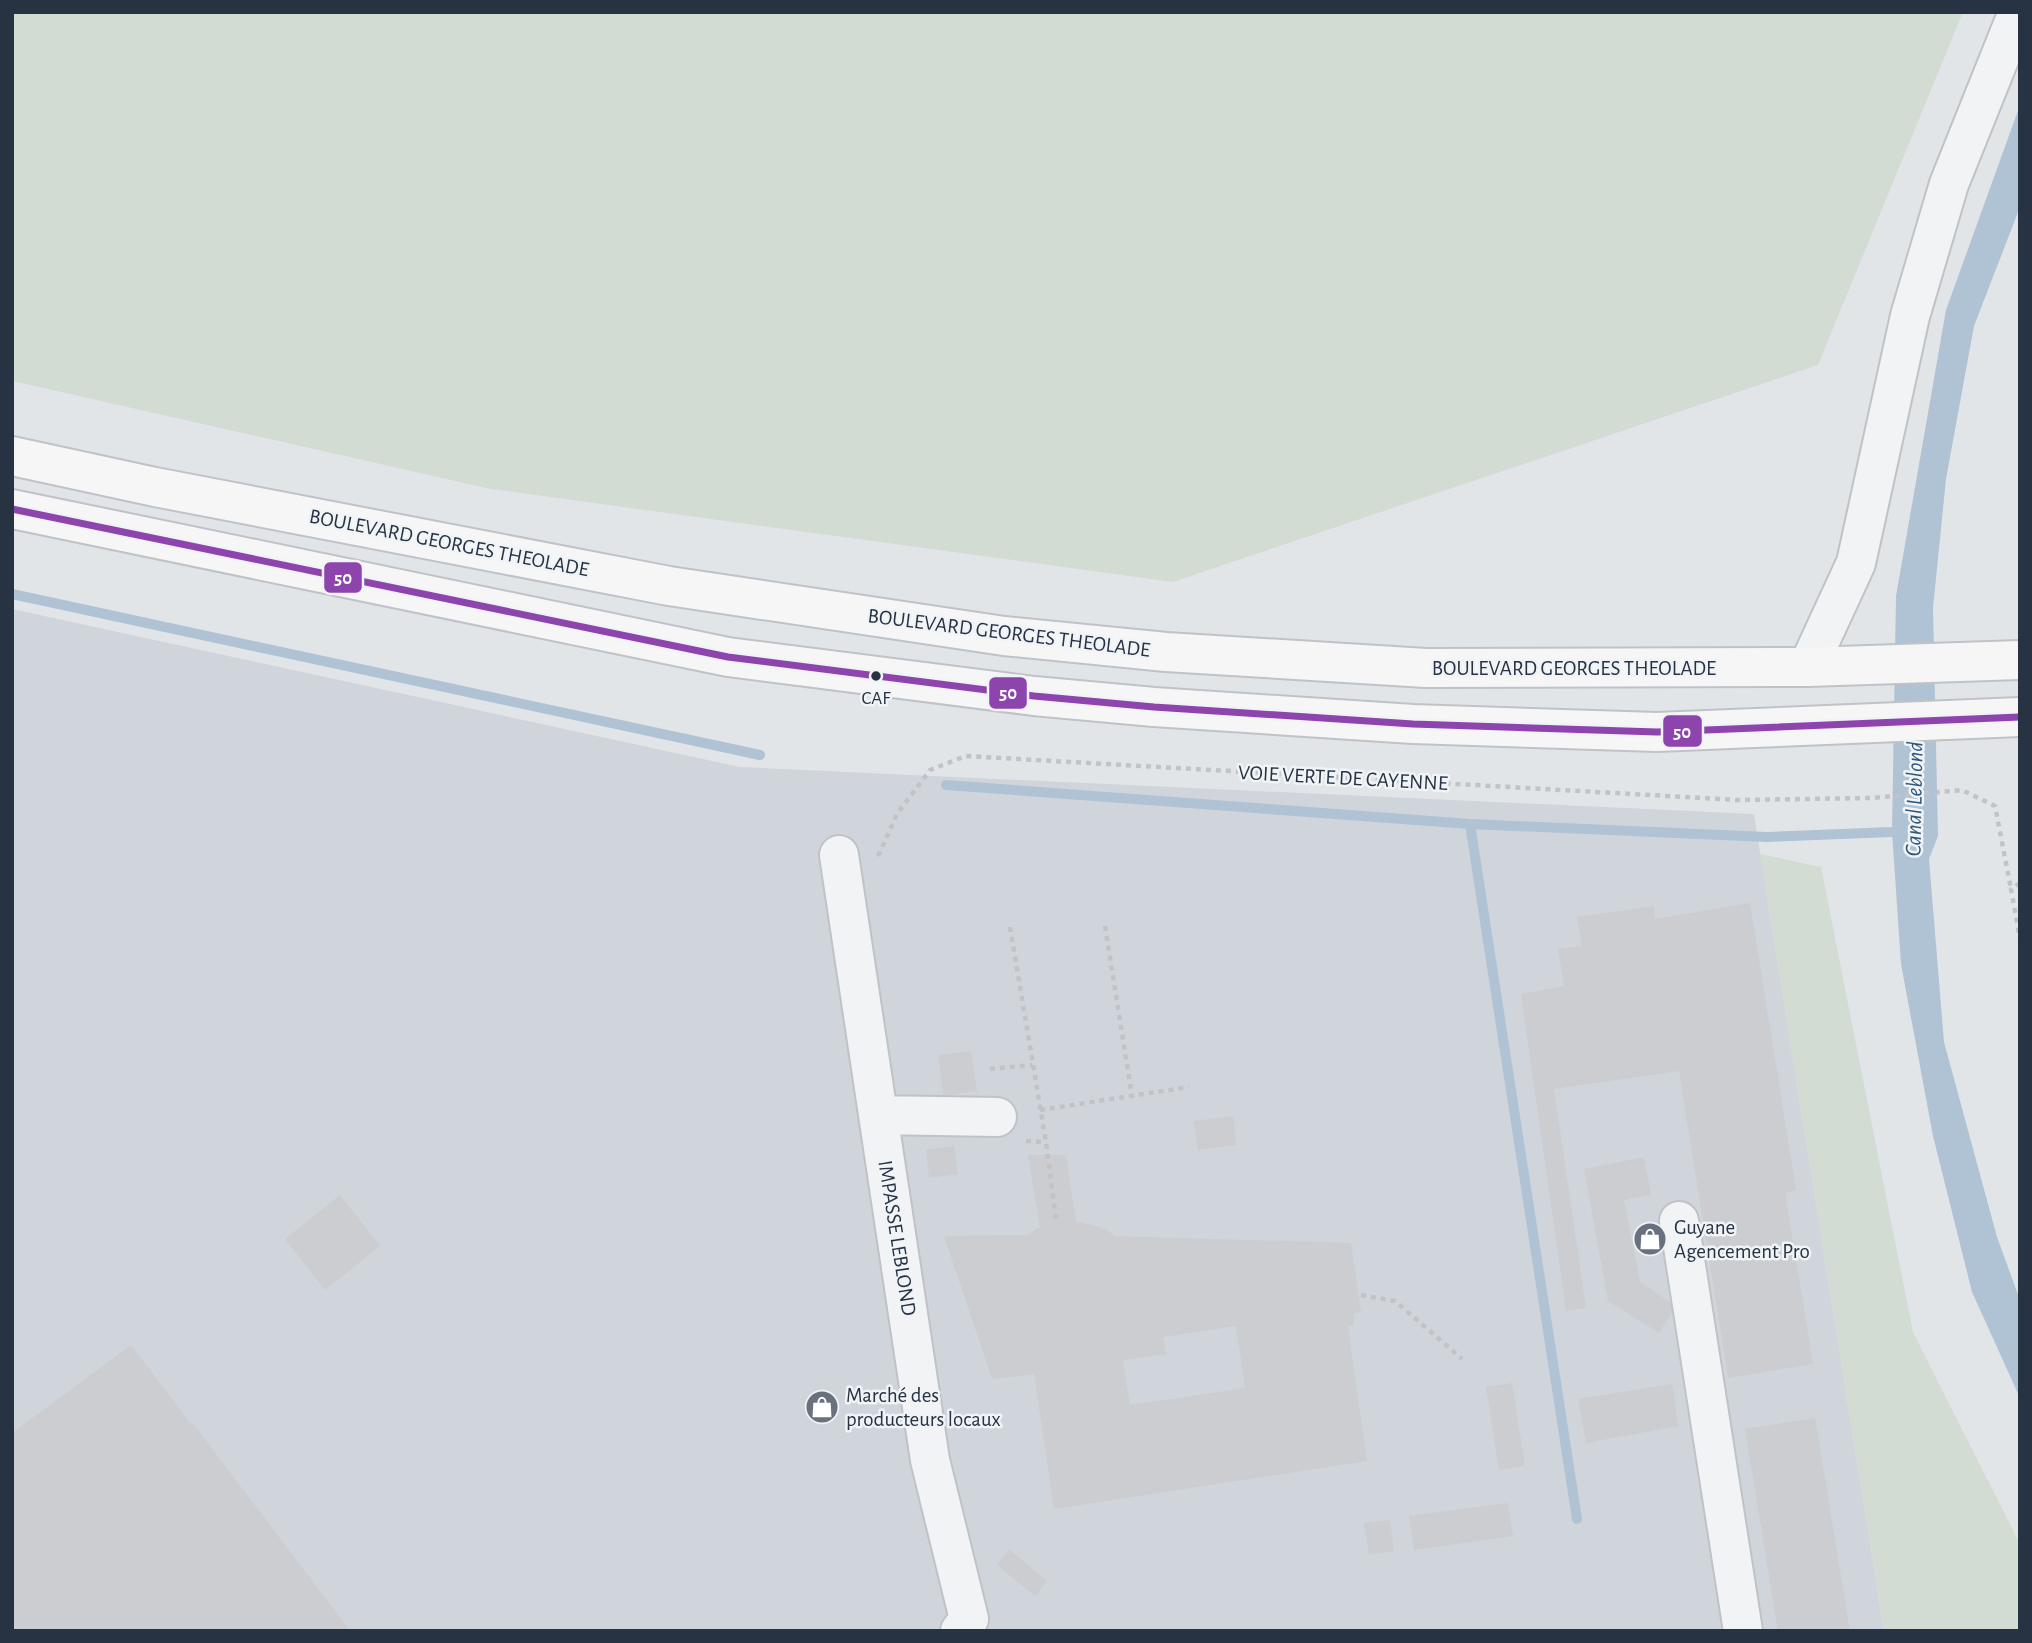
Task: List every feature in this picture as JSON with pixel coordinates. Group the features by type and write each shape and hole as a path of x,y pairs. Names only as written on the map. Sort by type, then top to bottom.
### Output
{"main road":[{"name":"BOULEVARD GEORGES THEOLADE","path":"12,456 155,487 669,586 1004,636 1166,652 1426,668 1808,667 2010,661"},
{"path":"12,509 728,657 1034,696 1154,707 1413,724 1657,732 2009,718"}],"street":[{"path":"1808,667 1856,563 1918,290 1949,184 2018,12"},
{"name":"IMPASSE LEBLOND","path":"856,861 878,1115 930,1460 964,1625"},
{"path":"878,1115 997,1117"},
{"path":"1679,1221 1743,1631"}],"path":[{"name":"VOIE VERTE DE CAYENNE","path":"856,861 897,814 930,769 965,757 1737,800 1871,798 1962,790 1995,806 2011,889"},
{"path":"2020,883 2011,889 2020,939"},
{"path":"1105,926 1132,1096"},
{"path":"1010,928 1046,1142 1056,1219"},
{"path":"990,1069 1032,1065"},
{"path":"1040,1110 1189,1087"},
{"path":"1362,1296 1395,1301 1462,1359"}],"shaded area":[{"path":"12,12 1963,12 1818,365 1173,582 491,489 12,381"},
{"path":"12,609 740,767 1754,814 1884,1631 12,1631"},
{"path":"1760,854 1821,867 1913,1332 2020,1544 2020,1631 1884,1631"}],"water":[{"name":"Canal Leblond","path":"2020,105 2020,207 1974,326 1946,479 1933,608 1938,836 1929,859 1944,1042 1997,1237 2020,1300 2020,1398 1972,1292 1933,1136 1901,964 1892,832 1896,596 1946,310"}],"building":[{"path":"1750,903 1796,1190 1785,1193 1813,1364 1728,1378 1679,1071 1554,1089 1586,1308 1566,1311 1521,994 1564,986 1558,949 1582,946 1577,917 1654,906 1655,919"},
{"path":"971,1051 977,1091 944,1096 938,1055"},
{"path":"1233,1116 1236,1145 1198,1150 1194,1121"},
{"path":"954,1146 958,1174 929,1178 926,1150"},
{"path":"1028,1155 1066,1155 1076,1221 1104,1228 1115,1236 1351,1243 1361,1312 1354,1313 1354,1325 1348,1326 1367,1461 1054,1509 1034,1374 992,1379 944,1236 1027,1235 1040,1227","holes":["1236,1326 1245,1388 1130,1405 1123,1360 1166,1354 1163,1337"]},
{"path":"1644,1157 1651,1195 1624,1200 1640,1282 1676,1306 1659,1333 1608,1301 1584,1169"},
{"path":"340,1195 380,1246 325,1290 285,1239"},
{"path":"131,1345 350,1631 12,1631 12,1433"},
{"path":"1512,1383 1525,1466 1499,1470 1486,1387"},
{"path":"1672,1384 1678,1426 1586,1443 1578,1399"},
{"path":"1815,1418 1850,1631 1778,1631 1745,1429"},
{"path":"1508,1503 1513,1536 1414,1550 1409,1516"},
{"path":"1390,1520 1394,1551 1369,1555 1364,1523"},
{"path":"1009,1549 1047,1581 1035,1596 997,1565"}],"waterway":[{"path":"12,594 760,755"},
{"name":"Canal Leblond","path":"946,785 1470,824 1767,837 1892,832 1903,829"},
{"path":"1470,824 1577,1519"}],"transit line":[{"name":"50","path":"12,509 728,657 1034,696 1154,707 1413,724 1657,732 2020,717"}],"place":[{"name":"CAF","path":"876,676"},
{"name":"Guyane Agencement Pro","path":"1650,1239"},
{"name":"Marché des producteurs locaux","path":"822,1407"}]}
